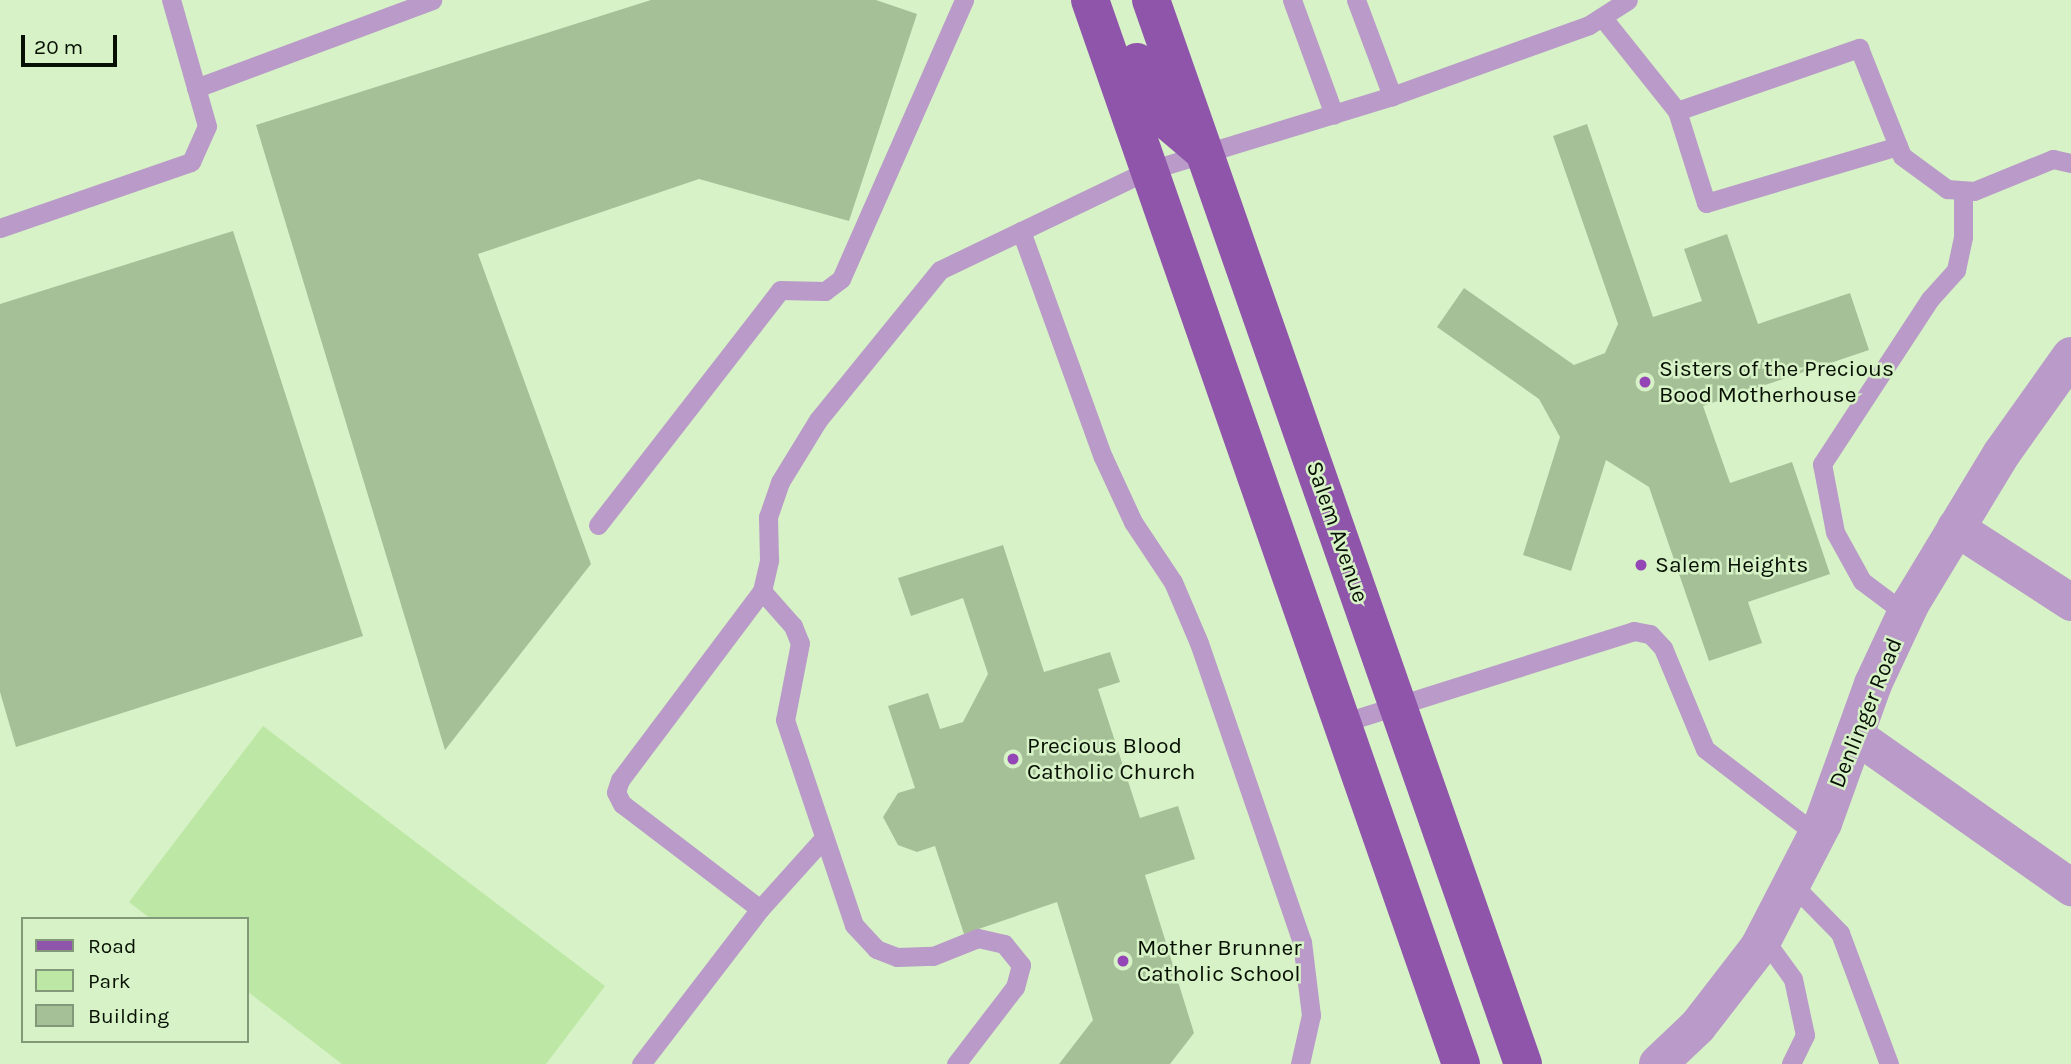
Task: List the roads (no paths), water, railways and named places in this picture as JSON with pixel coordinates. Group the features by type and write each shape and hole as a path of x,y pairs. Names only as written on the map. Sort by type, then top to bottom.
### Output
{"main road":[{"path":"1090,0 1339,724 1461,1064"},
{"path":"1108,0 1129,35 1151,107 1204,152"},
{"name":"Salem Avenue","path":"1151,0 1523,1064"}],"street":[{"name":"Denlinger Road","path":"1658,1064 1732,985 1764,939 1794,887 1817,835 1854,734 1906,614 1955,527 2071,356"},
{"path":"1955,527 2071,602"},
{"path":"1854,734 2071,887"}],"lane":[{"path":"0,228 191,162 207,126 170,0"},
{"path":"196,88 432,0"},
{"path":"598,525 780,290 825,291 841,279 964,0"},
{"path":"1292,0 1334,115"},
{"path":"1356,0 1392,96"},
{"path":"760,909 622,804 615,792 762,591 776,493 818,420 940,270 1147,171 1392,96 1602,17 1628,0"},
{"path":"1602,17 1677,111 1706,203 1898,146"},
{"path":"1677,111 1860,48 1898,146 1923,176 1963,191 1974,191 2053,159 2071,163"},
{"path":"1906,614 1861,582 1835,532 1822,464 1930,299 1956,271 1963,237 1963,191"},
{"path":"1021,231 1102,457 1133,522 1173,582 1199,643 1298,929 1311,1015 1300,1064"},
{"path":"762,591 793,626 800,643 785,720 822,839 854,925 876,949 909,959 933,956 978,937 994,939 1021,965 1015,987 956,1064"},
{"path":"1339,724 1634,631 1650,634 1663,648 1705,749 1817,835"},
{"path":"641,1064 760,909 822,839"},
{"path":"1794,887 1840,933 1889,1064"},
{"path":"1764,939 1793,979 1798,1001 1805,1035 1791,1064"}],"place":[{"name":"Sisters of the Precious Bood Motherhouse","path":"1645,382"},
{"name":"Salem Heights","path":"1641,565"},
{"name":"Precious Blood Catholic Church","path":"1013,759"},
{"name":"Mother Brunner Catholic School","path":"1123,961"}]}
